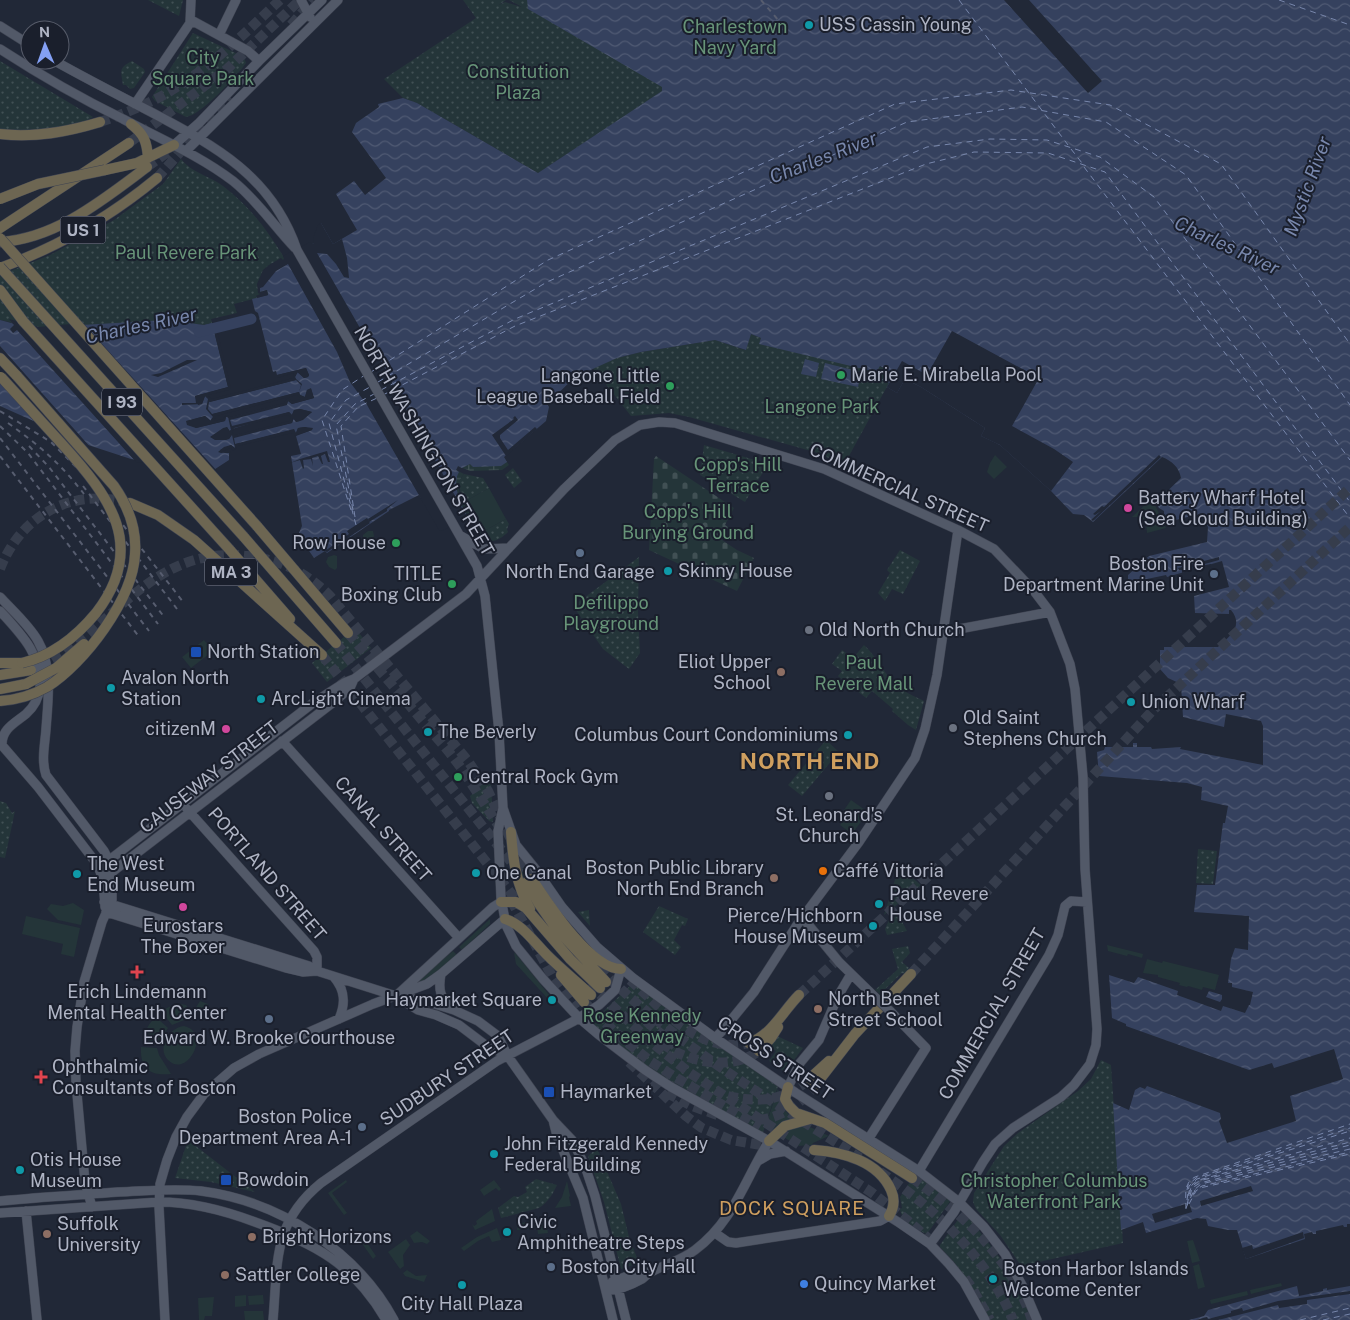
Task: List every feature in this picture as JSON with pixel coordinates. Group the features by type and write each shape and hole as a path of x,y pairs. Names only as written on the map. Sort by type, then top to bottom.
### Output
{"highway":[{"path":"0,134 50,134 100,122"},
{"path":"132,124 145,139 148,147 147,163"},
{"name":"US 1","path":"0,228 129,143"},
{"path":"0,240 28,237 65,222 102,200 147,163 174,145"},
{"path":"0,199 38,184 147,163"},
{"name":"US 1","path":"0,267 49,248 87,228 124,204 158,178"},
{"path":"0,240 257,526 348,634"},
{"name":"I 93","path":"0,267 244,537 336,643"},
{"name":"I 93","path":"0,290 23,321"},
{"name":"I 93","path":"0,297 230,550 322,655"},
{"path":"0,358 107,477 121,496 127,507 134,530 136,554 132,577 122,600 94,642 58,679 45,688 13,699 0,700"},
{"path":"0,376 94,480 114,515 121,545 115,580 104,601 90,620 58,648 37,659 0,663"},
{"name":"MA 3","path":"130,503 158,515 194,540 322,655"},
{"path":"0,689 26,684 51,672 96,633 122,600"},
{"path":"2,675 30,670"},
{"path":"511,832 513,862 517,879 525,899 537,920"},
{"path":"501,902 521,904 530,911 570,959 603,985 555,927 539,904 530,880 550,907 588,950 607,966 621,969"},
{"path":"504,919 522,929 588,999"},
{"path":"810,1084 911,974"},
{"path":"749,1043 764,1035 799,995"},
{"path":"759,1051 773,1036 786,1010"},
{"path":"788,1087 785,1098 790,1108 798,1115 820,1121 916,1175"},
{"path":"769,1140 785,1126 811,1119"},
{"path":"814,1150 850,1156 864,1162 877,1171 886,1182 892,1194 893,1206 889,1216"}],"main road":[{"path":"135,104 191,20 191,0"},
{"path":"219,35 236,0"},
{"path":"301,0 314,24"},
{"path":"174,145 322,0"},
{"path":"186,151 338,0"},
{"path":"191,20 250,53 259,61"},
{"path":"0,26 20,39"},
{"name":"NORTH WASHINGTON STREET","path":"0,49 62,88 186,151 226,176 260,206 297,250 477,566 482,578 498,723 503,808 511,832"},
{"name":"NORTH WASHINGTON STREET","path":"70,69 199,138 242,167 275,206 292,233 297,250"},
{"name":"COMMERCIAL STREET","path":"482,578 569,484 615,440 635,427 666,422 686,426 824,469 958,530 994,549 1034,591 1050,612 1070,664 1075,690 1083,777 1087,902 1071,901 1065,906 1058,935 1049,955 916,1175"},
{"path":"715,1038 754,992 802,917 859,842 915,758 923,737 933,696 958,530"},
{"path":"458,533 484,550 509,548"},
{"name":"CAUSEWAY STREET","path":"99,868 314,702 354,679 466,594 482,578"},
{"path":"0,596 35,636 45,660 49,692 44,767 50,781 103,849 109,860 112,873 113,894 107,906 84,982 75,1051 77,1103 88,1194 92,1207"},
{"path":"0,610 32,650 37,661 40,680 35,704 6,731 1,744 38,787 99,868 103,879 107,906"},
{"path":"943,632 1050,612"},
{"name":"CAUSEWAY STREET","path":"103,879 347,691 354,679"},
{"name":"CANAL STREET","path":"282,741 459,938"},
{"name":"PORTLAND STREET","path":"182,803 314,951 317,957 317,971"},
{"name":"NORTH WASHINGTON STREET","path":"503,808 498,831 501,902 504,919 520,951 579,1018 620,1052 662,1081 769,1140 930,1244 964,1282 985,1320"},
{"name":"CROSS STREET","path":"511,832 516,845 567,913 597,947 621,969 715,1038 869,1138 916,1175 959,1202 984,1227 1005,1254 1023,1287 1037,1320"},
{"path":"396,996 493,907 501,902"},
{"path":"930,1244 947,1222 983,1162 998,1141 1016,1125 1068,1091 1081,1078 1090,1064 1096,1045 1097,1029 1087,902"},
{"path":"107,906 286,968 307,972 317,971 396,996 422,1000 454,1010 478,1021 500,1040 507,1055 553,1120 572,1140 585,1166 596,1201 626,1320"},
{"path":"802,917 839,962 926,1048 869,1138"},
{"path":"165,1320 160,1190 166,1164 179,1132 196,1105 213,1085 234,1068 252,1058 339,1019 427,984 504,919"},
{"name":"SUDBURY STREET","path":"273,1320 283,1232 289,1219 301,1202 321,1183 470,1078 507,1055 579,1018 599,1005 612,994 621,969"},
{"path":"440,974 439,986 441,995 445,1002 454,1010"},
{"path":"788,1087 800,1063 819,1040 838,996 851,974"},
{"path":"334,976 344,995 339,1019"},
{"path":"396,996 418,1010 459,1025 475,1035 488,1047 507,1055"},
{"path":"553,1120 557,1136 583,1198 613,1320"},
{"path":"606,1290 637,1272 650,1272 683,1257 696,1250 715,1233 732,1209 769,1140"},
{"path":"758,1161 770,1154 786,1151"},
{"path":"0,1201 88,1194 194,1190 223,1195 247,1202 289,1219 311,1232 344,1257 373,1289 394,1320"},
{"path":"0,1213 159,1202 213,1208 283,1232 314,1246 342,1266 364,1288 386,1320"},
{"path":"26,1211 36,1320"},
{"path":"715,1233 728,1242 736,1243 880,1220 889,1216"}],"green space":[{"path":"148,0 183,0 179,16"},
{"name":"Constitution Plaza","path":"463,0 506,0 499,5 505,2 522,7 509,0 543,0 662,86 663,91 538,173 417,103 403,98 384,79 476,18"},
{"name":"City Square Park","path":"193,33 244,57 246,63 209,103 186,117 155,101 152,97"},
{"path":"0,61 93,117 84,122 61,128 35,130 0,129"},
{"path":"132,61 144,69 145,72 134,88 130,89 123,85 121,73 122,68"},
{"name":"Paul Revere Park","path":"181,159 190,168 223,186 242,202 265,228 278,248 285,259 270,267 268,295 234,304 237,313 211,319 212,323 204,325 167,320 44,329 0,320 0,275 50,255 114,220 163,184"},
{"name":"Langone Park","path":"751,334 761,338 760,344 876,371 879,366 888,370 889,383 844,465 818,453 689,417 669,413 631,416 593,368 617,358 641,352 715,340 745,350"},
{"name":"Copp's Hill Terrace","path":"704,445 768,464 745,502 700,475"},
{"path":"995,455 1007,467 994,479 987,472"},
{"name":"Copp's Hill Burying Ground","path":"656,456 734,508 725,525 728,527 722,540 754,558 737,591 649,550 654,459"},
{"path":"504,458 509,465 502,470 470,471 458,466 456,470 464,474 459,483 459,488 467,513 452,522 453,465"},
{"path":"513,468 522,481 514,488 505,475"},
{"path":"464,474 483,478 489,488 462,503 459,481"},
{"path":"489,488 506,519 479,534 462,503"},
{"path":"1150,500 1156,507 1166,528 1147,533 1146,522 1140,517 1132,517"},
{"path":"506,519 509,524 508,532 501,538 490,541 482,538 479,534"},
{"path":"368,531 373,531 374,536 369,546 363,550 361,547 363,535"},
{"path":"900,550 920,561 903,594 892,589 885,601 878,593 890,573 887,570"},
{"path":"337,556 337,568 335,570 329,567 326,562 328,557"},
{"name":"Defilippo Playground","path":"639,557 638,612 640,653 629,669 603,649 573,606"},
{"path":"355,628 371,648 327,682 312,663"},
{"path":"204,640 213,651 191,668 182,657"},
{"name":"Paul Revere Mall","path":"864,645 896,685 924,701 916,730 892,711 893,709 872,691 866,698 838,676 842,671 832,664 842,650 853,658"},
{"path":"826,740 839,752 802,796 788,785"},
{"path":"488,779 491,782 493,822 489,821 472,803 470,796"},
{"path":"851,800 868,812 852,834 840,825 847,816 842,813"},
{"path":"0,801 6,803 12,813 15,811 5,858 0,857"},
{"path":"1198,849 1217,851 1213,884 1196,883"},
{"path":"527,864 537,876 522,884 519,870"},
{"path":"899,867 921,885 884,915"},
{"path":"73,903 84,910 81,925 58,920 47,909 51,904 63,906"},
{"path":"659,906 688,919 685,926 682,925 674,940 681,947 675,955 643,932"},
{"path":"589,911 590,926 578,912"},
{"path":"898,914 907,931 887,935 885,929 889,920"},
{"path":"26,916 80,928 74,957 61,954 63,944 22,934"},
{"path":"490,919 490,924 462,950 459,947"},
{"path":"1107,945 1143,954 1142,958 1108,951"},
{"path":"908,946 910,953 902,962 909,968 905,974 902,973 880,994 875,990 898,969 892,949"},
{"path":"453,951 457,955 429,977 419,983 417,981"},
{"path":"514,953 554,1001 549,1000 516,964"},
{"path":"1147,959 1162,963 1163,961 1219,975 1215,990 1203,987 1202,990 1187,987 1158,977 1158,975 1143,973"},
{"name":"Rose Kennedy Greenway","path":"633,983 778,1086 763,1133 658,1074 622,1049 591,1023"},
{"path":"200,1001 208,1004 203,1021 195,1009"},
{"path":"173,1005 186,1005 194,1016 172,1025 161,1011"},
{"path":"156,1017 168,1028 161,1038 159,1045 142,1041 147,1028"},
{"path":"184,1026 192,1030 196,1037 196,1044 194,1052 189,1059 182,1064 175,1064 168,1060 165,1055 163,1050 164,1044 174,1030"},
{"path":"777,1036 803,1048 785,1072 769,1061 776,1051 771,1047"},
{"path":"141,1047 157,1048 159,1055 171,1074 157,1074 148,1070 142,1061"},
{"name":"Christopher Columbus Waterfront Park","path":"1101,1060 1111,1065 1123,1243 1021,1266 1000,1235 976,1209 973,1202 974,1193 1004,1146 1018,1133 1078,1091 1091,1079"},
{"path":"778,1088 782,1107 792,1118 779,1124 771,1131 765,1128"},
{"path":"808,1126 829,1136 812,1145 799,1146 783,1137 791,1128"},
{"path":"188,1140 255,1192 211,1182 175,1178"},
{"path":"597,1148 621,1204 629,1237 639,1263 621,1269 604,1202 588,1156"},
{"path":"916,1173 951,1200 927,1234 906,1221 900,1209 902,1208 900,1197"},
{"path":"536,1179 557,1185 548,1200 539,1208 501,1218 498,1208 514,1196 518,1197 527,1192 525,1187"},
{"path":"346,1180 347,1182 332,1193 347,1213 344,1215 328,1193"},
{"path":"494,1180 501,1189 499,1191 496,1188 484,1196 480,1190"},
{"path":"567,1181 571,1206 555,1208 562,1197"},
{"path":"492,1209 495,1221 475,1230 472,1224 474,1226 477,1224 476,1221"},
{"path":"962,1214 966,1214 1010,1271 1032,1320 990,1320 968,1281 940,1247"},
{"path":"545,1218 548,1233 538,1234 537,1227 517,1230 518,1224"},
{"path":"497,1228 501,1240 492,1242 489,1236 464,1251 461,1248 477,1237"},
{"path":"359,1231 376,1256 373,1259 356,1235"},
{"path":"417,1231 430,1241 427,1244 422,1242 414,1243 410,1236"},
{"path":"406,1239 410,1245 403,1255 404,1266 400,1269 388,1252"},
{"path":"1193,1240 1200,1261 1192,1263 1187,1241"},
{"path":"1199,1264 1205,1287 1198,1289 1193,1266"},
{"path":"407,1270 416,1276 427,1275 424,1282 405,1276 403,1273"},
{"path":"1281,1283 1282,1286 1251,1294 1250,1290"},
{"path":"1247,1291 1248,1295 1211,1304 1210,1300"},
{"path":"246,1295 246,1306 235,1307 235,1296"},
{"path":"263,1295 264,1304 249,1305 248,1296"},
{"path":"214,1297 212,1316 205,1316 204,1320 199,1320 198,1298"},
{"path":"244,1311 263,1311 264,1320 245,1320"}],"water":[{"name":"Mystic River","path":"527,0 1350,0 1350,1224 1347,1224 1347,1227 1343,1225 1316,1231 1316,1234 1312,1232 1304,1234 1305,1239 1246,1259 1237,1230 1208,1226 1206,1219 1197,1218 1146,1233 1143,1222 1121,1230 1113,1103 1129,1110 1135,1090 1140,1087 1145,1089 1147,1086 1220,1113 1221,1119 1219,1121 1227,1143 1296,1121 1290,1096 1343,1079 1334,1049 1274,1068 1272,1063 1249,1070 1126,1026 1126,1024 1112,1018 1109,975 1134,983 1138,977 1178,991 1177,995 1221,1011 1223,1006 1245,1013 1250,1005 1253,992 1232,987 1232,983 1228,983 1231,959 1235,948 1248,950 1249,916 1194,912 1197,885 1215,885 1223,823 1225,823 1228,806 1201,800 1202,787 1187,783 1099,776 1097,752 1104,750 1105,747 1133,747 1133,743 1137,743 1137,747 1151,747 1152,749 1181,747 1180,749 1263,765 1263,726 1261,721 1226,714 1224,727 1183,717 1181,684 1168,678 1160,669 1160,650 1164,650 1164,647 1218,647 1234,630 1236,621 1231,610 1229,610 1229,614 1195,613 1194,596 1229,587 1222,561 1167,577 1166,575 1128,583 1128,575 1149,556 1207,542 1208,527 1200,514 1167,522 1164,511 1159,508 1156,502 1181,478 1175,465 1169,460 1162,457 1093,522 1084,515 1073,514 1051,491 1000,445 981,436 985,428 921,387 905,379 897,393 887,387 889,383 882,380 888,370 880,366 876,372 759,344 761,338 751,334 746,350 715,340 641,352 617,358 575,377 547,404 549,407 546,421 504,457 507,462 501,466 473,467 470,464 462,468 458,466 456,470 459,472 456,482 459,499 466,514 441,528 419,495 389,510 327,553 325,551 314,558 298,535 302,526 291,456 301,454 296,436 312,430 305,427 298,428 296,433 292,430 236,444 235,449 231,445 220,450 229,453 229,460 209,473 131,459 85,444 0,406 0,320 30,328 167,320 204,325 212,323 228,387 195,396 198,405 202,404 205,396 210,402 296,380 297,372 304,378 308,377 306,368 277,375 276,371 273,372 258,313 255,311 252,299 268,295 267,290 260,292 259,284 285,259 314,243 321,223 333,244 357,230 336,194 354,181 365,195 386,178 352,132 356,123 379,107 378,104 403,98 417,103 538,173 662,91 662,87 528,9","holes":["311,389 314,398 292,404 288,401 287,403 229,418 226,417 225,421 196,428 187,421 205,416 211,421 213,414 299,392 300,395 305,397 307,390","300,409 312,412 303,420 296,422 294,418 292,423 231,435 229,439 211,437 227,427 230,431 289,412 292,415 294,410"]},
{"path":"805,359 819,363 816,377 801,374"},
{"name":"Marie E. Mirabella Pool","path":"825,363 861,372 858,387 821,379"},
{"path":"1209,991 1222,995 1220,1002 1206,997"},
{"path":"1297,1286 1299,1296 1323,1291 1323,1289 1327,1288 1327,1290 1350,1286 1350,1320 1189,1320 1204,1316 1208,1310"}],"pier":[{"path":"1004,0 1029,0 1102,81 1088,93"},
{"path":"321,223 333,244 342,239 347,258 349,278 344,277 327,254 317,253 364,335 383,364 396,391 467,517 442,531 439,530 367,405 350,382 337,352 288,264 276,271 260,288 260,292 267,290 268,295 257,298 256,296 260,294 258,293 257,284 263,270 281,258 283,260 283,256 310,242 314,243 313,238 318,225"},
{"path":"9,319 39,327 83,323 218,472 204,477 191,477 136,462 17,330 13,333 10,329 14,325"},
{"path":"215,322 231,388 208,395 211,399 293,378 294,373 277,378 277,375 306,368 308,377 304,378 298,372 295,377 302,384 299,392 300,395 305,397 307,390 311,388 314,398 292,404 288,401 287,405 230,420 232,426 289,412 292,415 294,410 300,409 312,412 300,421 296,422 293,418 292,423 234,438 235,444 294,429 296,433 298,428 313,428 312,430 294,436 292,433 238,446 234,451 230,448 223,451 231,452 221,453 218,452 224,447 231,445 235,448 232,435 226,440 215,440 210,437 223,428 227,427 229,431 231,430 228,417 226,417 225,421 196,428 187,425 186,421 205,416 210,421 213,417 206,409 208,399 205,396 202,404 182,405 182,403 196,403 195,396 228,387 212,323","holes":["296,380 301,385 299,392 212,414 208,409 209,402","297,395 301,399 293,401 287,398 284,403 231,417 226,415 223,419 214,421 216,416","287,415 291,417 289,421 236,435 232,433 234,428"]},
{"path":"952,331 1039,378 1012,426 1054,449 1073,462 1051,491 1000,445 981,436 985,428 921,387 905,379 897,393 887,387 902,361 927,375"},
{"path":"0,346 91,448 60,436 0,379"},
{"path":"187,360 197,360 158,377 151,375 161,373"},
{"path":"515,416 518,420 500,435 508,450 535,427 537,429 506,456 492,435 514,419"},
{"path":"327,451 330,462 328,462 325,454 321,456 323,464 318,456 312,458 313,466 311,459 303,460 303,469 300,460 290,463 300,459"},
{"path":"1159,455 1161,457 1093,521 1091,520 1101,511 1095,515 1093,514 1102,506 1104,507"},
{"path":"398,500 387,511 370,523 327,552 325,551 349,534 347,531 367,518 369,521 368,519"},
{"path":"1219,557 1219,560 1190,568 1211,564 1211,566 1182,573 1182,570 1178,568"},
{"path":"1251,1186 1253,1191 1201,1206 1200,1201"},
{"path":"1189,1203 1192,1212 1155,1223 1152,1214"},
{"path":"1303,1232 1304,1238 1246,1259 1242,1248 1252,1245 1253,1249"},
{"path":"1350,1291 1350,1294 1307,1300 1307,1304 1279,1308 1278,1305 1218,1320 1196,1320 1231,1313 1231,1311 1242,1308 1243,1311 1278,1301"}],"waterway":[{"name":"Charles River","path":"199,332 251,319"}],"ferry route":[{"path":"959,0 1068,145"},
{"path":"1279,0 1350,25"},
{"path":"371,372 548,260 895,104 1011,90 1110,105 1221,164 1350,344"},
{"path":"378,382 547,282 907,122 1022,107 1106,122 1186,175 1350,405"},
{"path":"381,390 515,319 927,147 990,139 1047,140 1100,157 1154,197 1350,460"},
{"path":"1071,149 1082,163"},
{"path":"383,395 515,326 926,164 974,152 1048,153 1105,172 1350,502"},
{"path":"1084,167 1350,518"},
{"path":"351,510 322,420 342,390 365,375"},
{"path":"356,525 329,423 346,400 370,387"},
{"path":"353,510 336,425 355,404 374,394"},
{"path":"355,517 341,426 358,407 377,398"},
{"path":"1186,1209 1187,1186 1195,1177 1350,1124"},
{"path":"1187,1190 1188,1185 1196,1178 1350,1128"},
{"path":"1187,1200 1189,1186 1197,1179 1350,1131"},
{"path":"1188,1196 1191,1186 1199,1180 1350,1138"},
{"path":"1187,1205 1191,1187 1199,1181 1350,1142"},
{"path":"1190,1196 1192,1188 1200,1183 1350,1145"},
{"path":"1186,1208 1194,1190 1201,1184 1350,1149"},
{"path":"1193,1195 1195,1190 1202,1186 1350,1152"},
{"path":"1189,1204 1196,1191 1200,1188 1350,1154"},
{"path":"1300,1320 1350,1308"},
{"path":"1323,1320 1350,1314"}],"tunnel":[{"path":"100,122 167,93 197,73 226,50 280,0"},
{"path":"129,143 227,69 300,0"},
{"path":"291,25 313,0"},
{"path":"157,178 230,97"},
{"path":"147,167 172,149"},
{"path":"799,995 1350,488"},
{"path":"0,569 9,550 21,534 35,520 51,510 69,503 88,499 108,499 129,503"},
{"path":"911,974 1153,710 1350,527"},
{"path":"39,667 72,647 142,588 179,566 199,559 222,555 247,556 282,564 312,580 330,596 468,761 488,791 512,842"},
{"path":"348,633 449,752 498,825"},
{"path":"336,643 532,888"},
{"path":"322,655 522,907"},
{"path":"511,846 532,879"},
{"path":"511,900 552,976 576,1009"},
{"path":"599,968 628,996 691,1046 724,1070 860,1158"},
{"path":"630,980 669,1016 698,1036 714,1042 731,1045 749,1043"},
{"path":"589,984 651,1042 690,1073 871,1192 936,1245"},
{"path":"584,1002 617,1034 650,1061 760,1127"},
{"path":"646,1021 675,1046"},
{"path":"662,1043 684,1056 710,1062 736,1061 759,1051"},
{"path":"629,1062 686,1116 702,1128 731,1140 773,1147"},
{"path":"728,1096 759,1100 769,1099 789,1093 807,1081"},
{"path":"759,1120 775,1116 790,1109 814,1087"},
{"path":"667,1093 692,1106 720,1116"},
{"path":"880,1172 920,1201 958,1237 990,1276 1013,1320"},
{"path":"912,1178 949,1207 984,1240 1012,1277 1032,1320"},
{"path":"965,1278 990,1320"}],"railway":[{"path":"761,0 779,21"},
{"path":"0,411 51,442 84,475 184,603"},
{"path":"8,423 49,456 84,494"},
{"path":"0,426 28,453 158,624"},
{"path":"0,438 149,631"},
{"path":"29,446 49,467 165,618"},
{"path":"0,456 140,638"},
{"path":"83,486 177,609"}],"place":[{"name":"USS Cassin Young","path":"809,25"},
{"name":"Marie E. Mirabella Pool","path":"841,375"},
{"name":"Langone Little League Baseball Field","path":"670,386"},
{"name":"Battery Wharf Hotel (Sea Cloud Building)","path":"1128,508"},
{"name":"Row House","path":"396,543"},
{"name":"North End Garage","path":"580,553"},
{"name":"Skinny House","path":"668,571"},
{"name":"Boston Fire Department Marine Unit","path":"1214,574"},
{"name":"TITLE Boxing Club","path":"452,584"},
{"name":"Old North Church","path":"809,630"},
{"name":"North Station","path":"196,652"},
{"name":"Eliot Upper School","path":"781,672"},
{"name":"Avalon North Station","path":"111,688"},
{"name":"ArcLight Cinema","path":"261,699"},
{"name":"Union Wharf","path":"1131,702"},
{"name":"Old Saint Stephens Church","path":"953,728"},
{"name":"citizenM","path":"226,729"},
{"name":"The Beverly","path":"428,732"},
{"name":"Columbus Court Condominiums","path":"848,735"},
{"name":"Central Rock Gym","path":"458,777"},
{"name":"St. Leonard's Church","path":"829,796"},
{"name":"Caffé Vittoria","path":"823,871"},
{"name":"One Canal","path":"476,873"},
{"name":"The West End Museum","path":"77,874"},
{"name":"Boston Public Library North End Branch","path":"774,878"},
{"name":"Paul Revere House","path":"879,904"},
{"name":"Eurostars The Boxer","path":"183,907"},
{"name":"Pierce/Hichborn House Museum","path":"873,926"},
{"name":"Erich Lindemann Mental Health Center","path":"137,972"},
{"name":"Haymarket Square","path":"552,1000"},
{"name":"North Bennet Street School","path":"818,1009"},
{"name":"Edward W. Brooke Courthouse","path":"269,1019"},
{"name":"Ophthalmic Consultants of Boston","path":"41,1077"},
{"name":"Haymarket","path":"549,1092"},
{"name":"Boston Police Department Area A-1","path":"362,1127"},
{"name":"John Fitzgerald Kennedy Federal Building","path":"494,1154"},
{"name":"Otis House Museum","path":"20,1170"},
{"name":"Bowdoin","path":"226,1180"},
{"name":"Civic Amphitheatre Steps","path":"507,1232"},
{"name":"Suffolk University","path":"47,1234"},
{"name":"Bright Horizons","path":"252,1237"},
{"name":"Boston City Hall","path":"551,1267"},
{"name":"Sattler College","path":"225,1275"},
{"name":"Boston Harbor Islands Welcome Center","path":"993,1279"},
{"name":"Quincy Market","path":"804,1284"},
{"name":"City Hall Plaza","path":"462,1285"}],"district":[{"name":"NORTH END","path":"810,761"},
{"name":"DOCK SQUARE","path":"792,1208"}],"park label":[{"name":"Charlestown Navy Yard","path":"735,37"}]}
